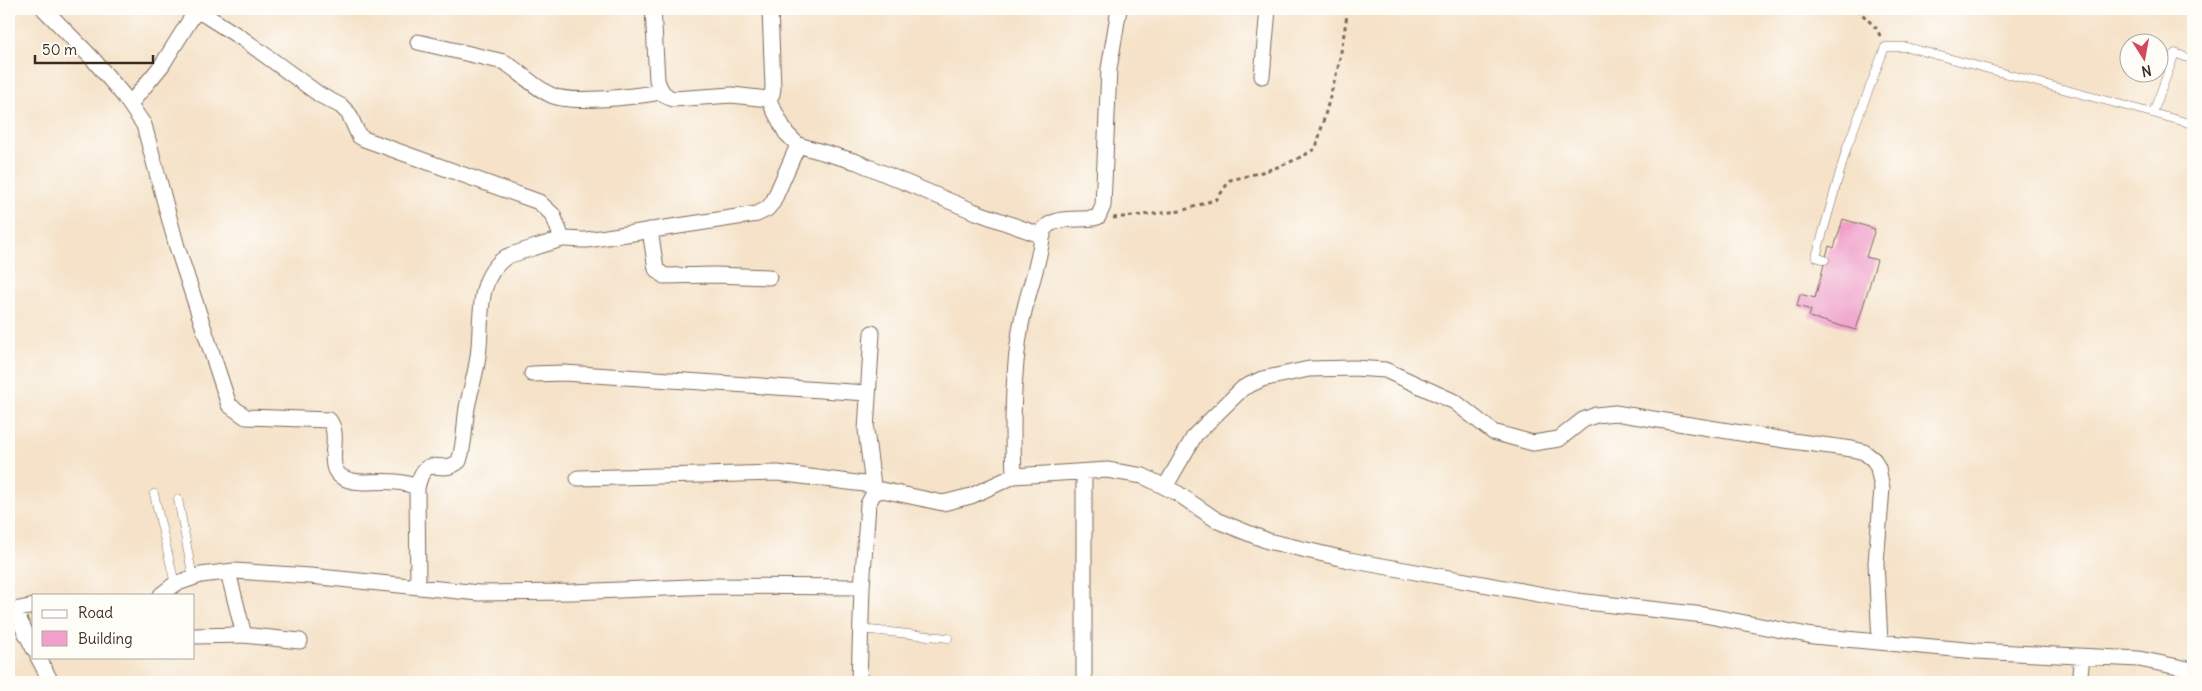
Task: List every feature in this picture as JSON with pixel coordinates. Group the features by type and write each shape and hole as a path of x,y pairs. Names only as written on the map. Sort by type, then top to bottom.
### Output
{"street":[{"path":"44,9 92,58 130,104 144,125 177,247 229,405 246,417 329,420 333,427 333,454 336,471 344,479 411,484 417,488"},
{"path":"130,104 162,65 197,9 243,39 320,95 342,106 359,136 539,202 552,215 564,239"},
{"path":"653,9 657,80 662,92 673,99 732,95 768,99"},
{"path":"768,99 772,94 773,88 770,9"},
{"path":"1014,476 1012,385 1020,329 1046,225 1055,221 1098,217 1103,206 1109,69 1119,9"},
{"path":"1262,76 1268,9"},
{"path":"418,42 504,62 516,69 534,86 553,96 601,98 662,92"},
{"path":"768,99 786,132 798,145 857,162 973,211 1043,236"},
{"path":"418,586 417,488 421,473 425,468 454,465 459,461 478,354 482,298 486,282 494,269 505,258 515,252 541,247 564,239 587,240 757,214 767,209 773,202 798,145"},
{"path":"650,230 656,269 664,276 769,277"},
{"path":"859,682 862,587 868,504 873,489 866,430 872,333"},
{"path":"1165,487 1195,435 1243,388 1262,379 1309,368 1385,370 1455,402 1493,432 1533,443 1558,439 1583,420 1596,415 1615,414 1785,440 1852,448 1864,452 1874,460 1878,468 1882,488 1876,563 1880,642"},
{"path":"532,374 573,374 867,392"},
{"path":"578,478 778,473 882,490 943,503 971,496 1014,476 1107,470 1143,476 1177,493 1218,521 1268,540 1349,560 1577,601 1704,615 1813,636 1976,651 2139,660 2193,670"},
{"path":"1084,472 1084,682"},
{"path":"162,594 174,584 193,578 228,572 275,573 479,593 573,592 712,586 862,587"},
{"path":"228,572 244,635"},
{"path":"32,606 11,611 32,646"},
{"path":"195,636 244,635 300,641"},
{"path":"2079,682 2082,656"},
{"path":"39,658 51,682"}],"lane":[{"path":"1825,260 1816,258 1844,156 1885,48 1907,47 2193,124"},
{"path":"2153,113 2175,53 2193,60"},
{"path":"154,494 174,584"},
{"path":"178,498 193,578"},
{"path":"860,629 948,638"}],"path":[{"path":"1098,217 1114,218 1181,211 1217,199 1230,180 1273,170 1301,158 1316,148 1339,64 1348,9"},
{"path":"1857,9 1877,29 1885,48"}],"building":[{"path":"1843,219 1875,229 1866,257 1877,260 1856,330 1809,317 1811,310 1797,306 1800,294 1815,298 1829,246 1834,248"}]}
